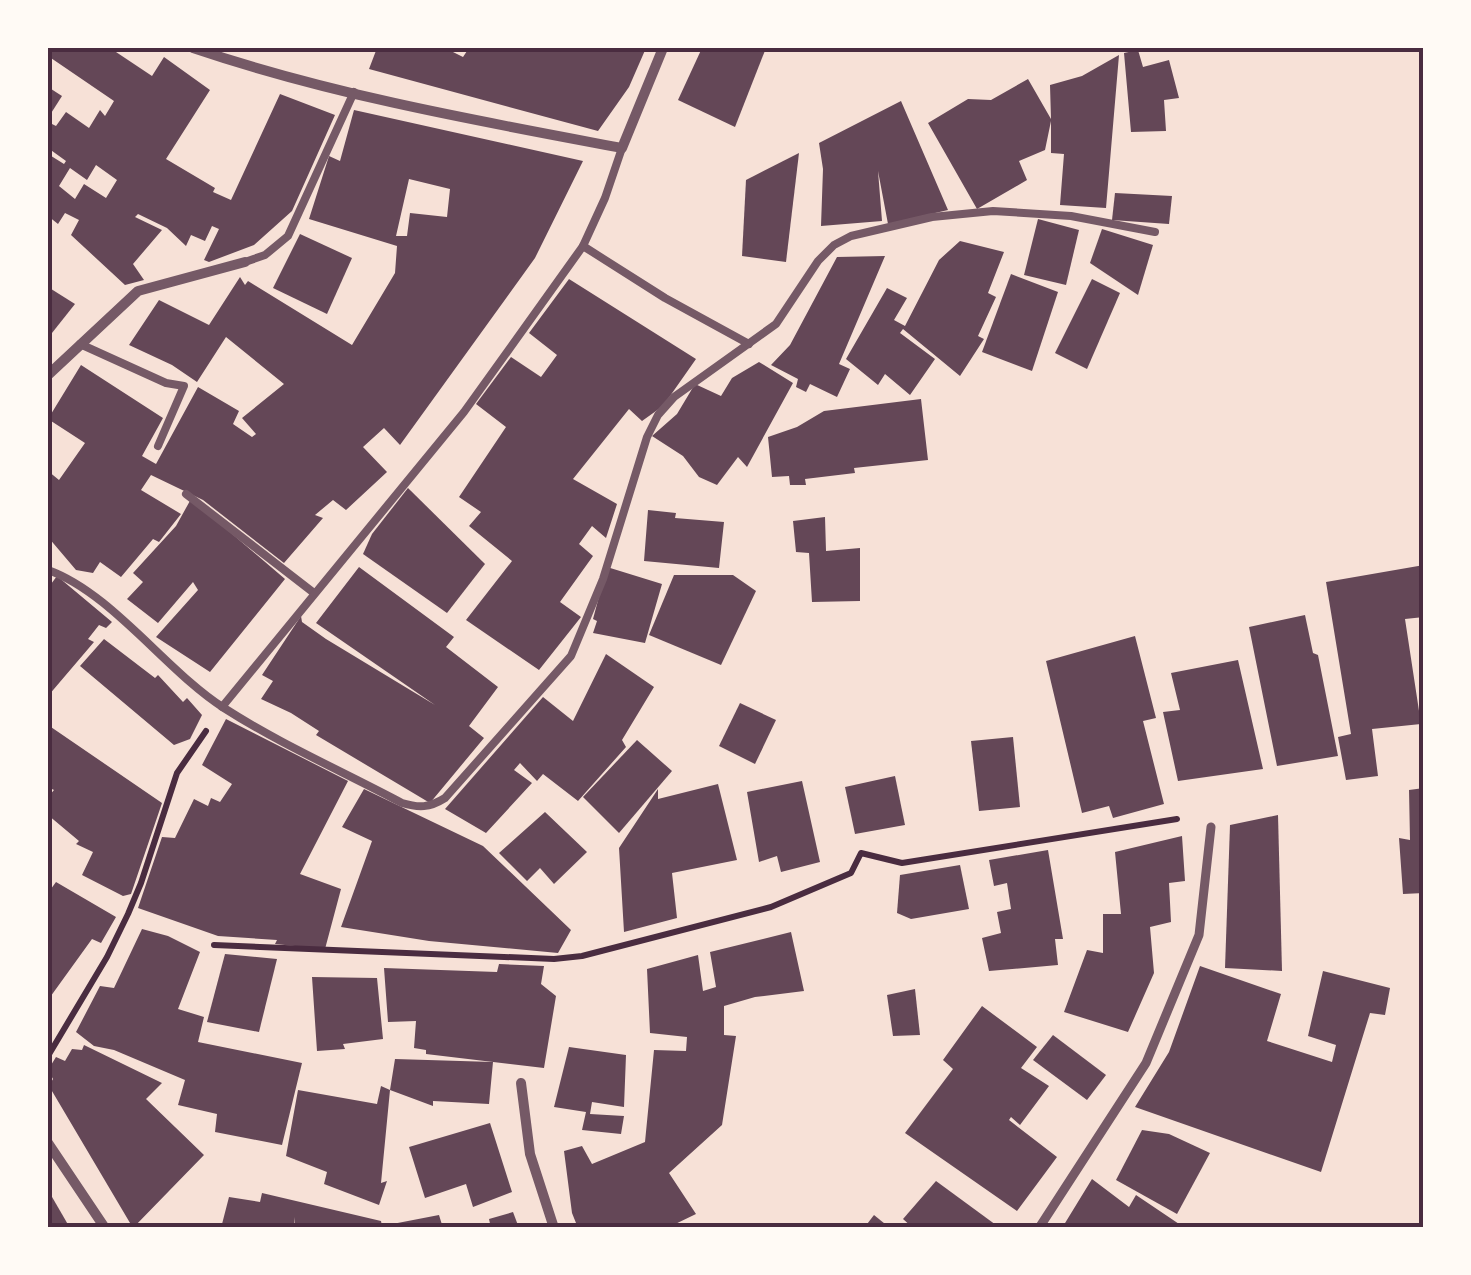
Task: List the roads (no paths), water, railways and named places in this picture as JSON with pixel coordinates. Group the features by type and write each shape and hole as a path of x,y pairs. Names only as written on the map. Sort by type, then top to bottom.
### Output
{"street":[{"path":"194,48 258,70 480,121 622,148 663,48"},
{"path":"48,375 138,291 246,262"},
{"path":"1039,1228 1146,1064 1199,936 1211,827"},
{"path":"521,1084 530,1154 554,1228"},
{"path":"48,1142 105,1228"}],"lane":[{"path":"246,262 265,254 288,236 354,92"},
{"path":"222,707 464,412 583,246 622,148"},
{"path":"48,570 113,613 222,707 402,803 419,808 433,806 571,656 603,579 647,437 658,414 674,397 776,324 818,261 834,246 851,236 932,217 1009,210 1071,216 1156,232"},
{"path":"583,246 664,298 749,344"},
{"path":"80,344 166,383 184,386 158,446"},
{"path":"186,494 314,593"}]}
